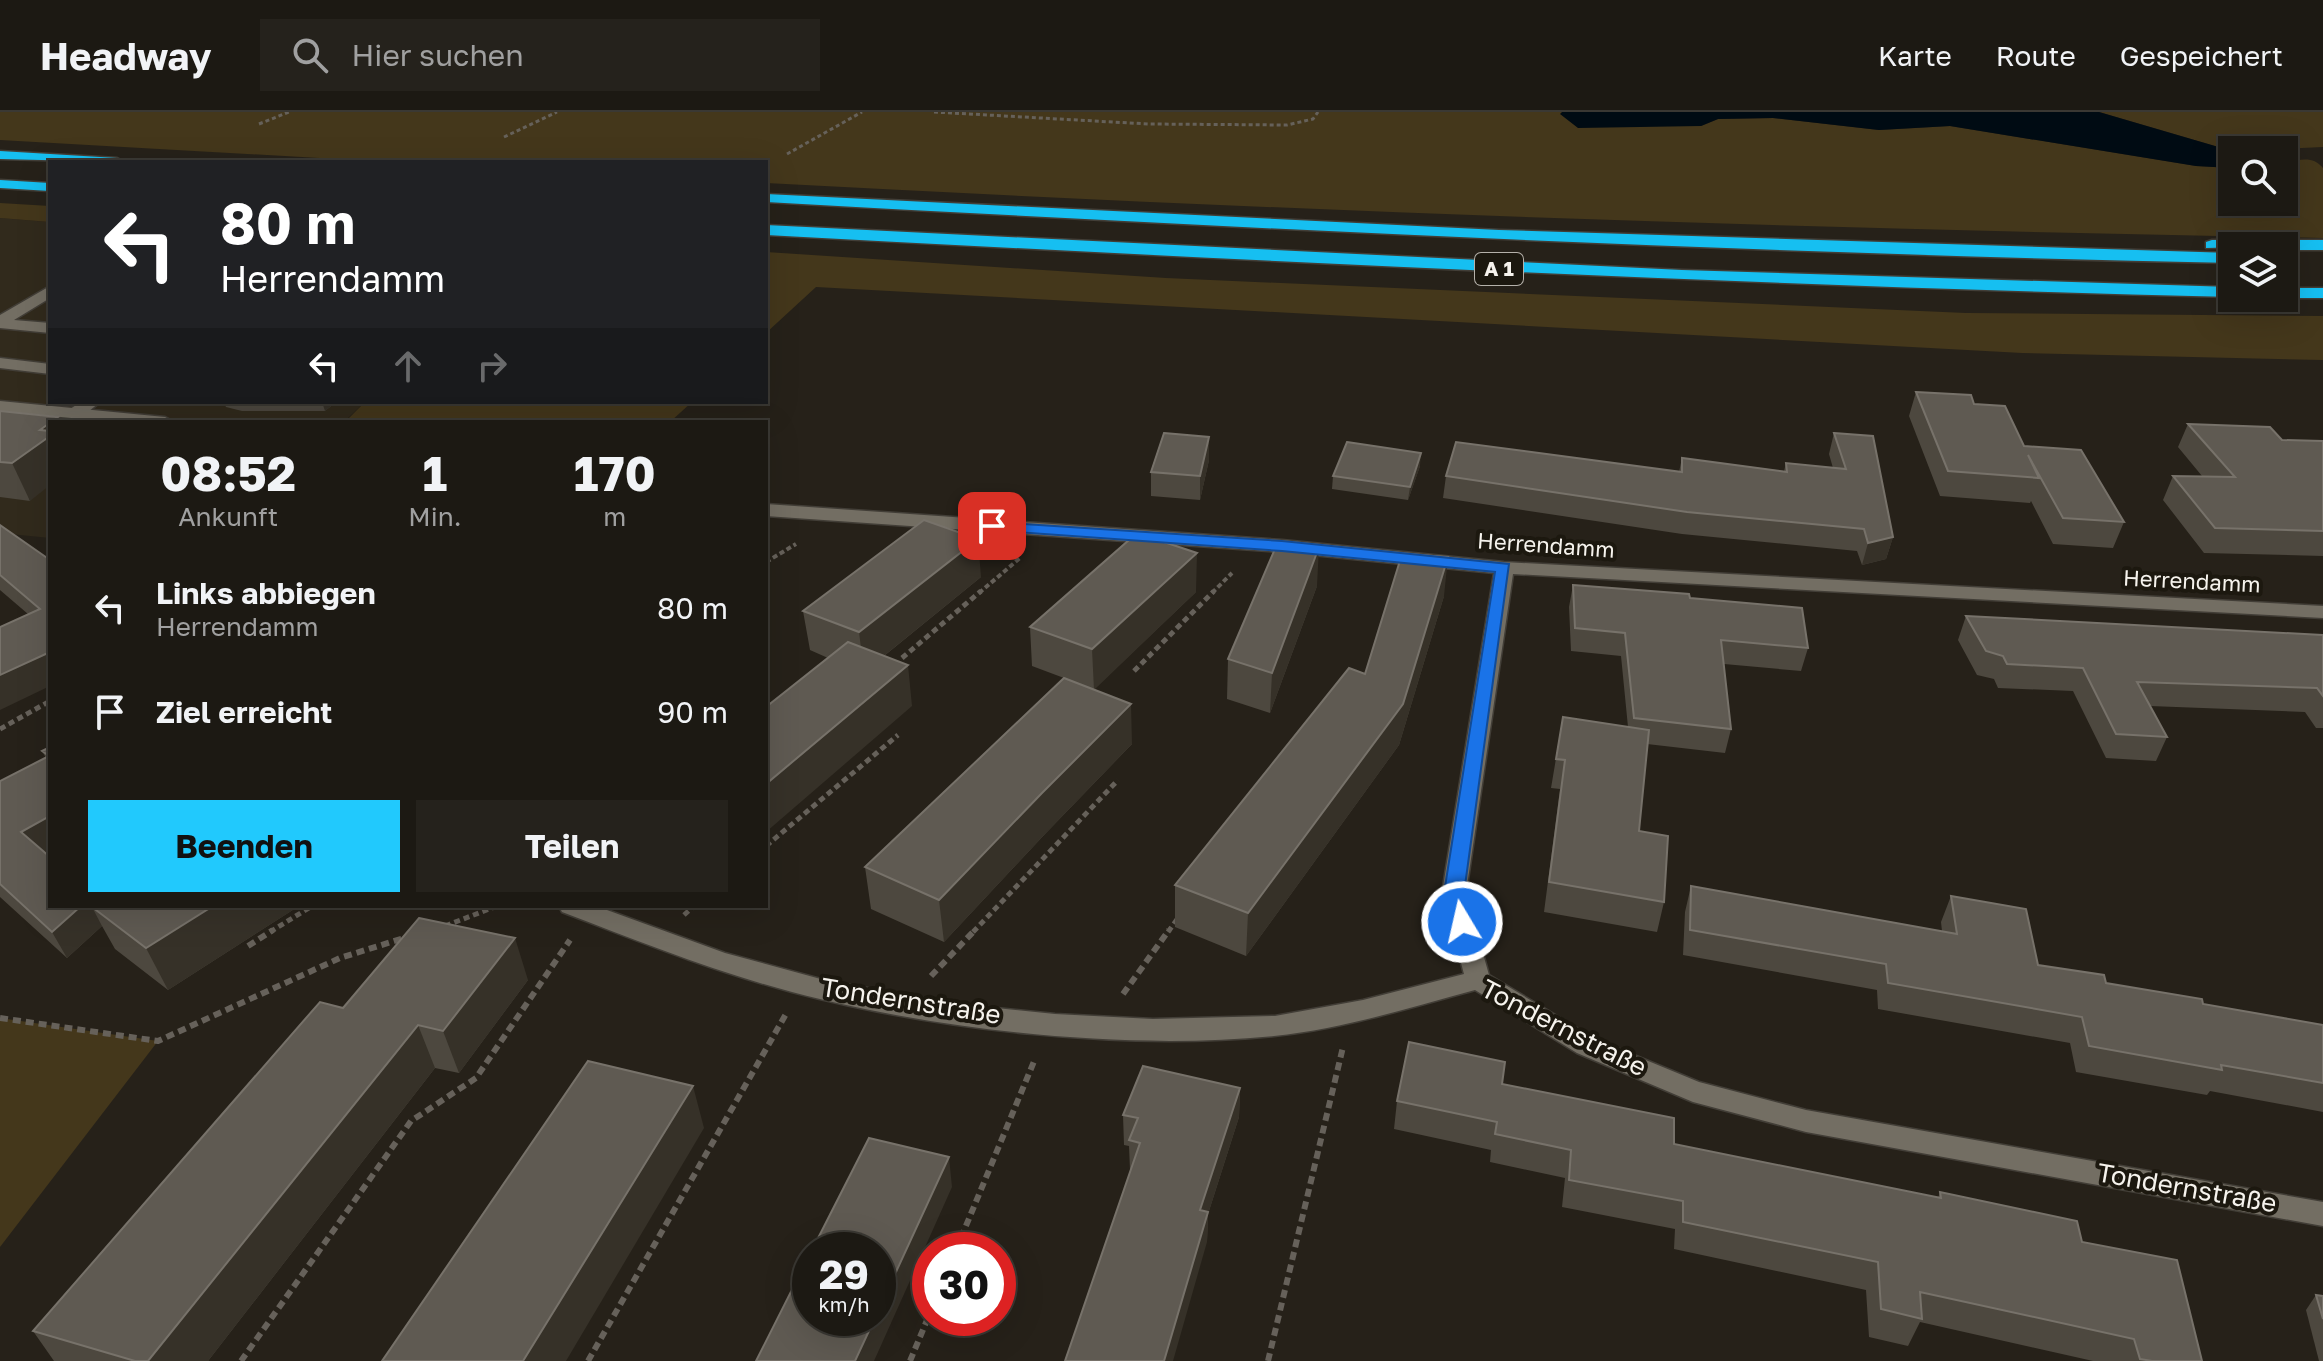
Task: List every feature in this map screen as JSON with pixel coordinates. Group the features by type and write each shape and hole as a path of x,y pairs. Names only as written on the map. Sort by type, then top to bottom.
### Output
{"highway":[{"path":"0,155 84,160"},
{"path":"0,184 48,187"},
{"name":"A 1","path":"768,198 1266,226 1786,247 2218,258"},
{"name":"A 1","path":"768,230 1460,267 1890,285 2218,292"},
{"path":"1786,247 2323,245"},
{"path":"2298,259 2323,259"},
{"path":"2298,293 2323,293"}],"street":[{"path":"0,323 48,292"},
{"path":"0,323 48,328"},
{"path":"0,363 48,369"},
{"path":"76,413 89,404"},
{"path":"0,406 145,420"},
{"name":"Herrendamm","path":"768,510 1261,545 1504,568 2323,612"},
{"path":"1478,980 1454,893 1504,568"},
{"name":"Tondernstraße","path":"580,909 690,952 865,999 1101,1026 1248,1028 1351,1013 1478,980 1586,1046 1693,1091 1806,1121 2323,1214"}],"path":[{"path":"259,124 289,112"},
{"path":"504,137 557,112"},
{"path":"787,154 862,112"},
{"path":"934,112 1134,123 1272,125 1313,119 1318,112"},
{"path":"902,658 1052,531"},
{"path":"1134,671 1261,545"},
{"path":"0,729 48,702"},
{"path":"768,844 898,735"},
{"path":"904,1004 1118,780"},
{"path":"248,946 309,908"},
{"path":"440,927 484,908"},
{"path":"241,1361 411,1121 476,1078 580,909"},
{"path":"1101,1026 1180,915"},
{"path":"0,1018 158,1041 340,958 411,936"},
{"path":"588,1361 804,983"},
{"path":"1268,1361 1351,1013"},
{"path":"963,1232 1051,1021"},
{"path":"910,1361 920,1336"}],"shaded area":[{"path":"0,112 1562,112 1701,126 1718,119 1773,118 1879,130 1950,126 2218,167 2218,216 2298,216 2298,161 2314,161 2323,168 2323,238 2298,237 2298,232 2218,232 2218,236 1544,218 768,183 768,160 354,160 0,140"},
{"path":"2099,112 2323,112 2323,147 2298,148 2298,136 2218,136 2218,147"},
{"path":"2099,112 2218,147 2218,167 1950,126 1879,130 1773,118 1718,119 1701,126 1578,128 1560,114"},
{"path":"0,203 48,206 48,222 0,218"},
{"path":"0,218 48,222 48,404 363,404 348,418 358,420 48,420 48,538 0,533"},
{"path":"768,252 1166,278 1966,313 2323,316 2323,360 2022,353 816,287 768,331"},
{"path":"363,404 690,404 672,420 348,419"},
{"path":"0,1018 158,1041 0,1247"}],"building":[{"path":"1916,392 1971,395 1974,404 2005,406 2024,446 2081,450 2124,522 2063,518 2028,455 2039,478 1948,471"},
{"path":"0,411 58,417 48,420 48,424 40,430 48,431 48,437 12,463 0,462"},
{"path":"2188,424 2270,427 2282,440 2323,441 2323,531 2215,528 2173,476 2235,477"},
{"path":"1164,433 1209,437 1200,476 1151,472"},
{"path":"1834,433 1873,436 1893,537 1868,543 1864,529 1687,512 1446,476 1456,442 1682,472 1682,458 1787,472 1786,463 1846,469"},
{"path":"1347,442 1421,453 1410,487 1333,476"},
{"path":"924,520 978,539 859,632 803,611"},
{"path":"0,525 48,559 48,653 0,675 0,627 40,609 0,575"},
{"path":"1137,533 1197,553 1092,649 1030,627"},
{"path":"1277,544 1319,547 1272,673 1228,659"},
{"path":"1402,554 1448,557 1403,704 1248,913 1175,885 1349,668 1365,674"},
{"path":"1573,585 1689,594 1690,598 1802,608 1808,648 1721,640 1731,729 1634,718 1625,633 1575,628"},
{"path":"1966,616 2323,635 2323,696 2317,688 2137,682 2167,737 2116,734 2083,668 2007,664 2003,656 1986,651"},
{"path":"848,642 908,665 768,782 768,705"},
{"path":"1064,678 1131,704 939,900 865,867"},
{"path":"1563,717 1649,730 1639,831 1668,836 1664,902 1549,882 1565,760 1556,759"},
{"path":"48,757 48,817 21,832 48,855 48,908 79,908 52,932 0,884 0,781"},
{"path":"1691,886 1957,934 1951,896 2026,909 2038,965 2104,975 2106,983 2202,999 2203,1004 2323,1025 2323,1083 2221,1065 2222,1070 2089,1046 2082,1017 1888,983 1886,964 1690,930"},
{"path":"93,908 210,908 146,948"},
{"path":"419,918 515,938 443,1031 418,1025 148,1361 135,1361 33,1331 320,1002 343,1008"},
{"path":"1409,1042 1505,1062 1502,1084 1674,1118 1674,1144 1941,1198 1940,1192 2077,1221 2082,1242 2177,1260 2202,1361 2140,1359 2134,1339 1920,1292 1922,1319 1881,1309 1878,1262 1683,1222 1683,1201 1569,1180 1571,1150 1495,1134 1497,1122 1397,1101"},
{"path":"588,1061 693,1086 523,1361 382,1361"},
{"path":"1143,1066 1240,1088 1200,1210 1208,1212 1164,1361 1065,1361 1140,1143 1129,1140 1138,1118 1123,1115"},
{"path":"869,1138 949,1157 896,1272 896,1232 821,1232"},
{"path":"792,1290 792,1336 867,1336 855,1361 756,1361"},
{"path":"2316,1295 2323,1296 2323,1319"}],"route":[{"path":"992,526 1282,546 1504,568 1454,893 1462,922"}]}
